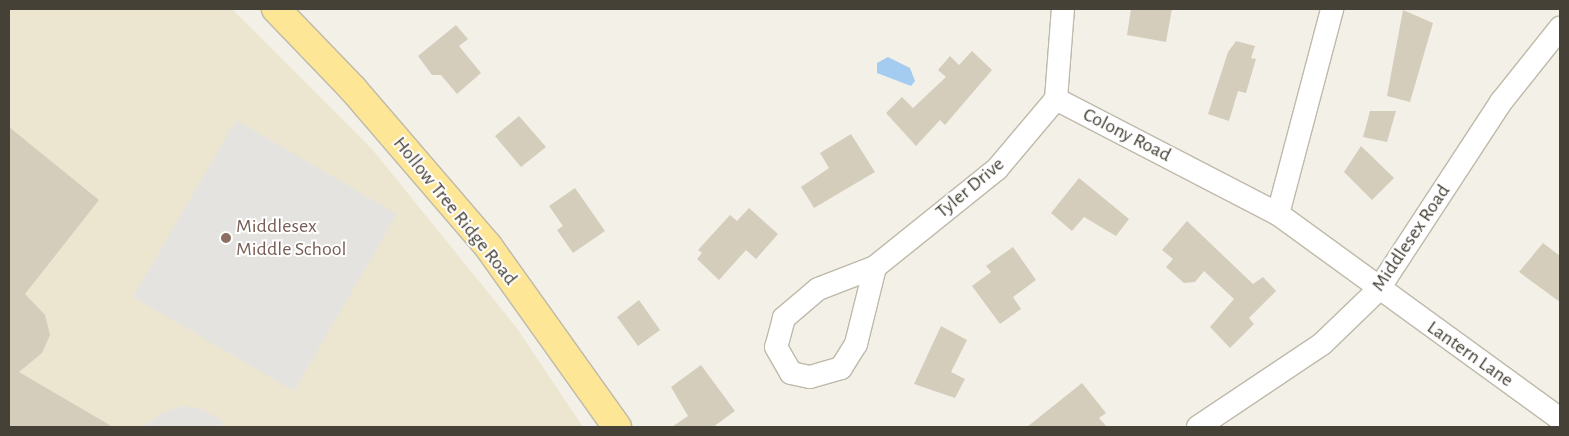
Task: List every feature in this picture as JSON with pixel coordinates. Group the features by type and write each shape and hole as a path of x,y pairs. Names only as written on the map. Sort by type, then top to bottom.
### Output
{"main road":[{"name":"Hollow Tree Ridge Road","path":"276,9 353,89 488,246 617,427"}],"street":[{"path":"1056,99 1062,9"},
{"path":"1278,214 1332,9"},
{"name":"Middlesex Road","path":"1198,427 1322,344 1378,290 1501,102 1560,28"},
{"name":"Colony Road","path":"1056,99 1278,214 1378,290"},
{"name":"Tyler Drive","path":"875,267 851,357 827,375 791,373 776,348 784,318 818,289 875,267 997,169 1056,99"},
{"name":"Lantern Lane","path":"1378,290 1560,420"}],"shaded area":[{"name":"Middlesex Middle School","path":"9,9 232,9 372,149 516,327 583,427 9,427"},
{"path":"236,120 397,214 294,391 133,297"},
{"path":"183,406 199,408 224,421 220,427 143,427 162,413"}],"water":[{"path":"888,57 910,68 915,81 911,86 877,73 877,63"}],"building":[{"path":"1131,9 1172,9 1166,42 1127,35"},
{"path":"1403,10 1433,23 1410,102 1387,96"},
{"path":"456,25 468,39 459,46 481,73 457,94 441,75 432,75 418,56"},
{"path":"1236,41 1255,46 1251,58 1256,59 1246,93 1238,91 1229,121 1208,114 1228,52"},
{"path":"972,51 992,70 945,125 940,120 916,146 886,113 902,97 913,108 946,77 938,70 950,56 959,65"},
{"path":"1370,111 1396,111 1387,142 1363,137"},
{"path":"519,116 546,147 521,167 495,136"},
{"path":"9,127 99,200 25,294 45,315 50,335 42,353 19,372 113,427 9,427"},
{"path":"851,134 875,172 814,208 801,187 829,168 820,153"},
{"path":"1361,146 1394,178 1372,200 1344,172"},
{"path":"1079,178 1129,219 1116,236 1084,217 1072,231 1051,213"},
{"path":"575,188 605,231 573,253 557,230 563,226 549,206"},
{"path":"749,208 778,234 756,259 746,250 719,280 697,259 702,253 698,250 730,215 737,221"},
{"path":"1187,221 1253,284 1263,277 1276,291 1249,318 1254,324 1230,348 1210,327 1234,299 1204,271 1195,282 1184,283 1166,267 1173,259 1162,250"},
{"path":"1543,243 1560,256 1560,302 1519,272"},
{"path":"1013,247 1036,280 1013,297 1021,309 1000,324 972,286 991,272 986,266"},
{"path":"639,300 660,330 638,346 617,317"},
{"path":"941,326 967,340 951,372 965,379 955,398 914,384"},
{"path":"701,365 735,411 713,427 672,427 688,416 671,387"},
{"path":"1082,383 1106,413 1099,418 1107,427 1027,427"}],"place":[{"name":"Middlesex Middle School","path":"226,238"}]}
